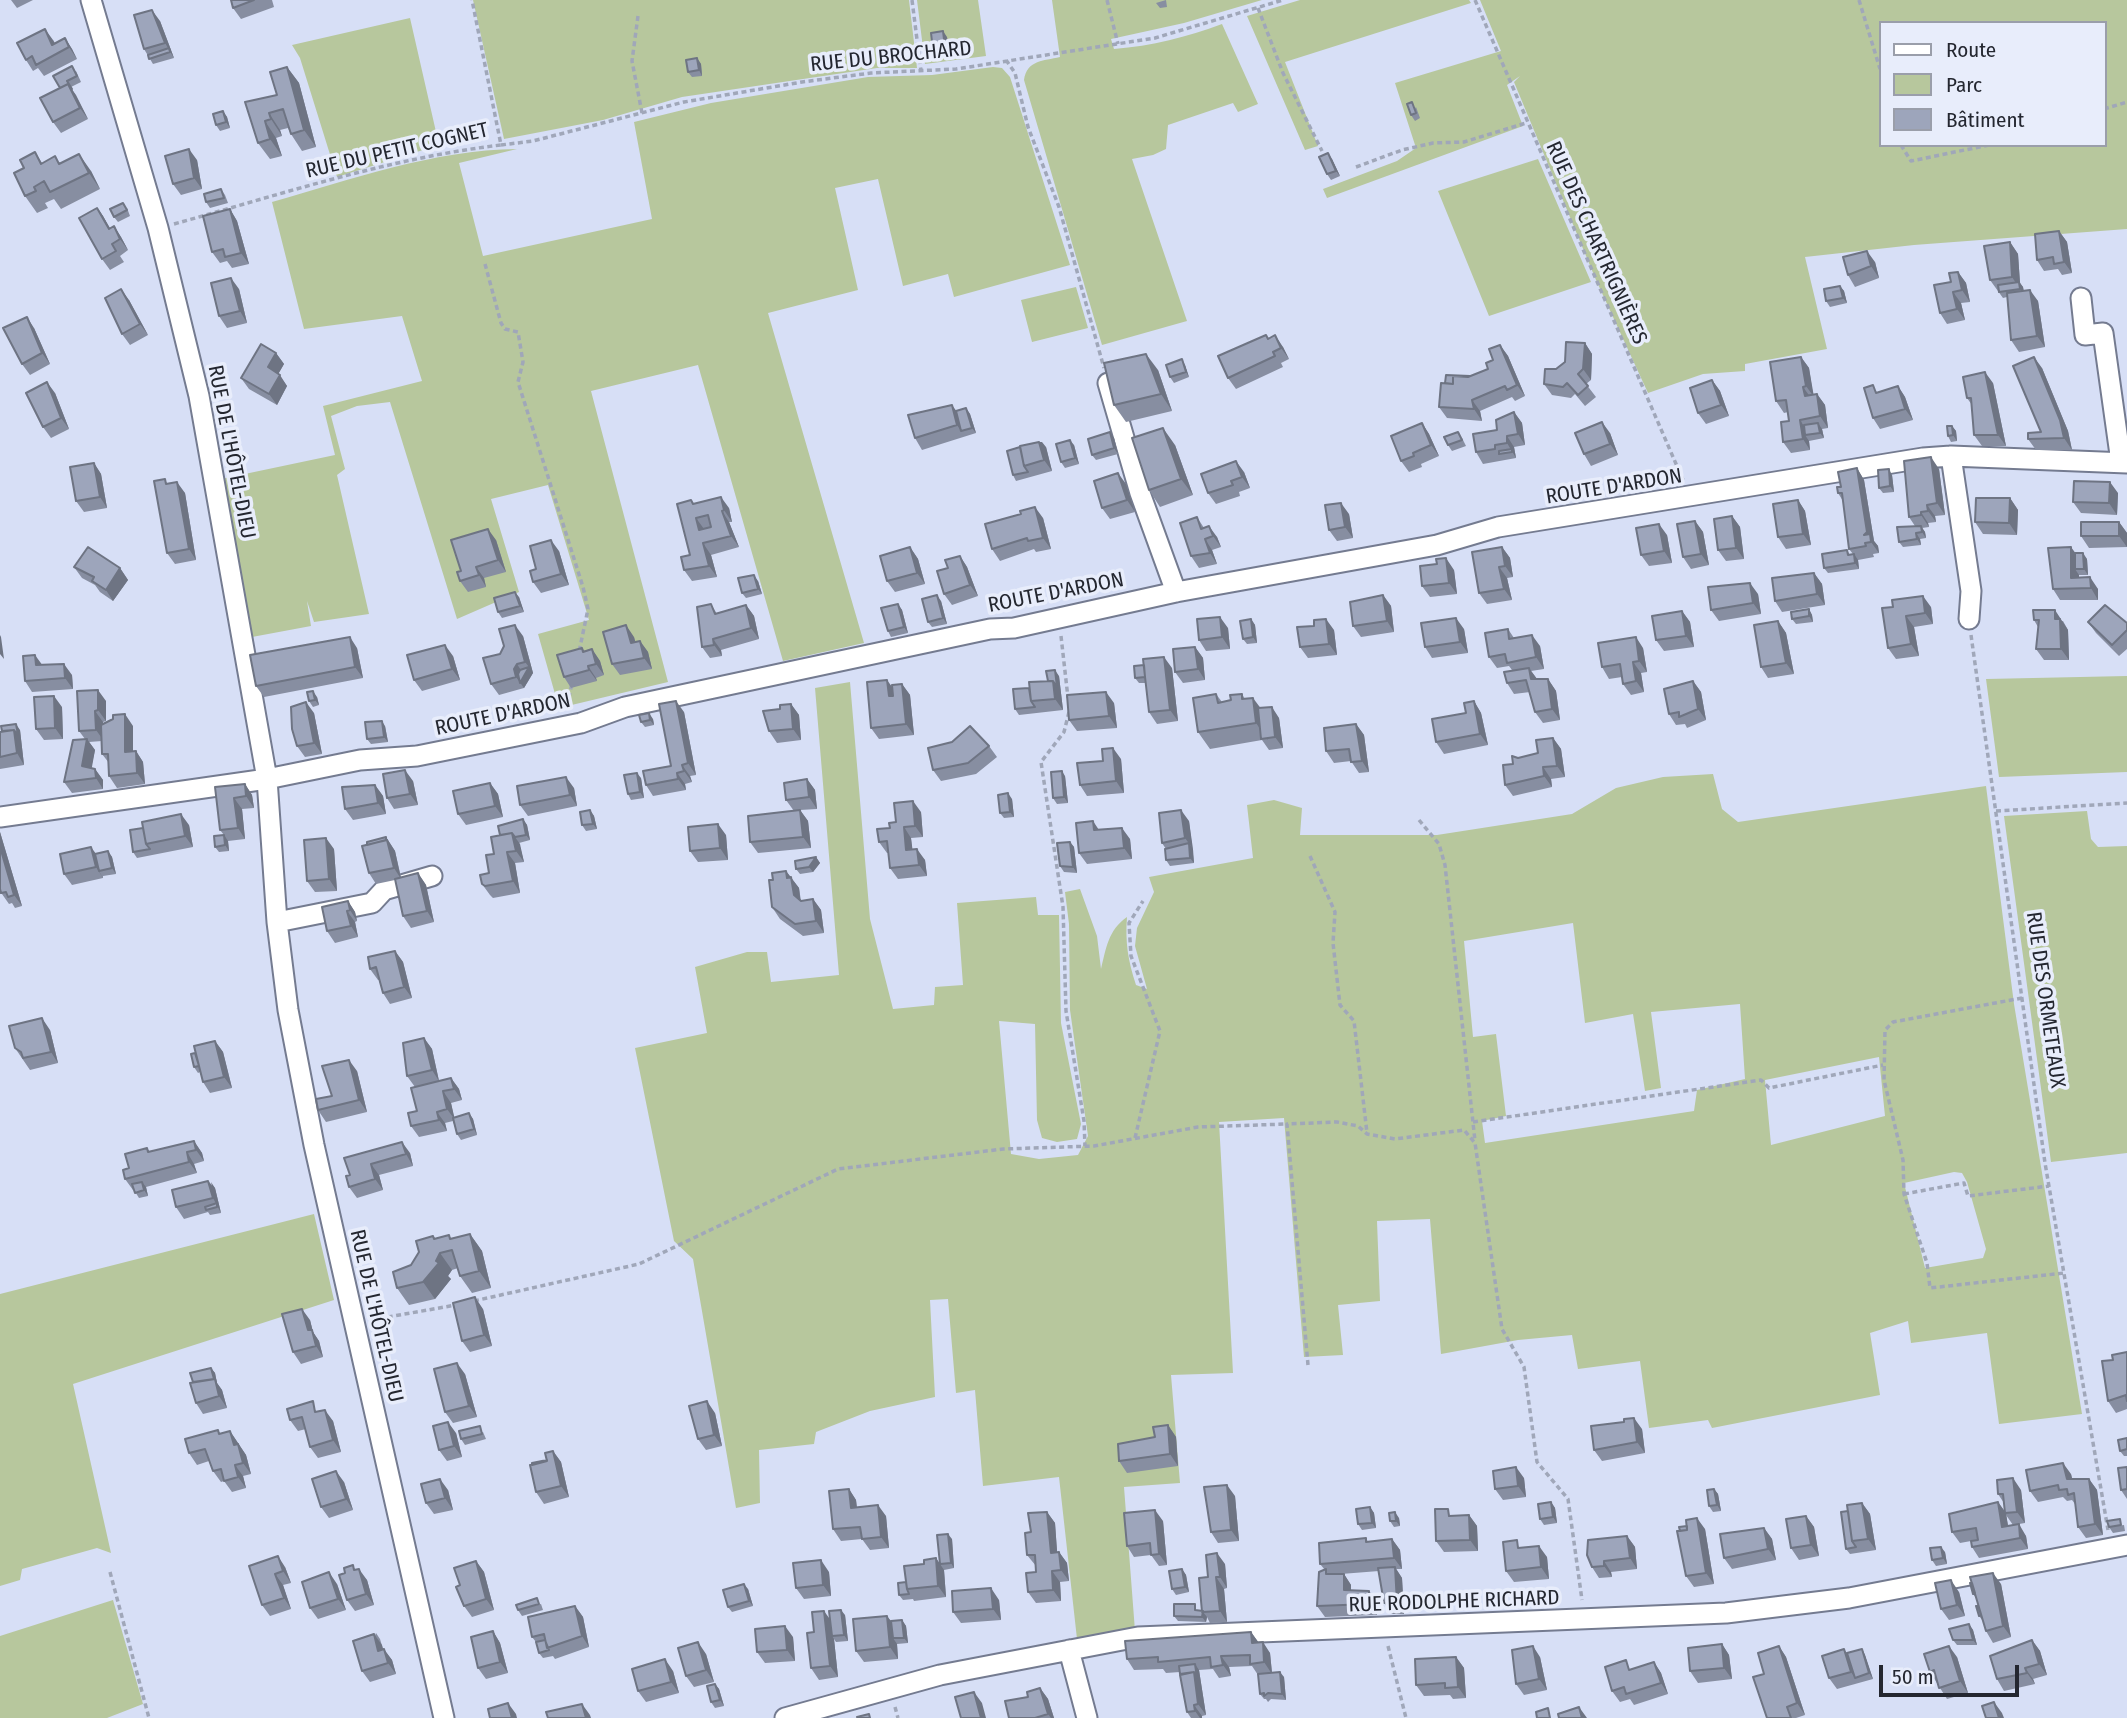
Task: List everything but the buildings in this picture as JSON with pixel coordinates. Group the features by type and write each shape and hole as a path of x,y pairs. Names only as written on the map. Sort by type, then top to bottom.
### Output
{"street":[{"name":"RUE DE L'HÔTEL-DIEU","path":"91,0 158,228 199,396 267,779 277,922 288,1010 444,1718"},
{"path":"2081,298 2085,335 2103,333 2124,462"},
{"path":"1108,383 1140,493 1176,592"},
{"path":"1951,456 1971,591 1969,619"},
{"name":"ROUTE D'ARDON","path":"0,817 267,779 360,760 417,756 568,725 625,707 990,629 1014,628 1176,592 1437,545 1498,527 1692,498 1923,458 1951,456 2124,462"},
{"path":"277,922 372,904 384,890 432,876"},
{"name":"RUE RODOLPHE RICHARD","path":"785,1718 940,1675 1138,1637 1726,1614 1849,1598 2119,1546"},
{"path":"1069,1650 1087,1718"}],"path":[{"name":"RUE DU PETIT COGNET","path":"158,228 335,179 453,150 501,145 472,0"},
{"path":"912,0 921,71"},
{"path":"1107,0 1118,44"},
{"name":"RUE DU BROCHARD","path":"501,145 533,141 684,102 802,82 871,73 921,71 1155,38 1283,0"},
{"name":"RUE DES CHARTRIGNIÈRES","path":"1475,0 1526,123 1692,498"},
{"path":"1859,0 1878,62"},
{"path":"1258,8 1283,73 1322,151"},
{"path":"638,16 632,61 642,113"},
{"path":"1006,60 1015,73 1028,127 1059,207 1108,383"},
{"path":"2106,108 2127,102"},
{"path":"1356,167 1402,150 1433,143 1464,142 1526,123"},
{"path":"1902,147 1911,161 1979,147"},
{"path":"485,264 501,323 505,329 518,332 523,362 518,382 583,587 588,609 579,654"},
{"path":"1059,618 1069,714 1064,732 1041,762 1063,907 1066,1011 1084,1121 1085,1146"},
{"name":"RUE DES ORMETEAUX","path":"1969,619 2049,1186 2119,1546"},
{"path":"568,725 567,703 573,679"},
{"path":"1996,810 2127,803"},
{"path":"1419,820 1439,844 1445,865 1475,1143 1502,1329 1524,1367 1537,1462 1567,1500 1585,1619"},
{"path":"1310,856 1335,912 1333,943 1340,1006 1354,1021 1367,1134"},
{"path":"1135,1138 1160,1031 1131,956 1129,923 1143,901"},
{"path":"2022,998 1893,1022 1885,1030 1883,1065 1903,1160 1903,1195 1927,1263 1930,1288 2064,1273"},
{"path":"1473,1122 1761,1080 1769,1088 1883,1065"},
{"path":"472,1302 639,1264 728,1219 838,1169 1003,1149 1085,1146 1198,1127 1337,1122 1358,1126 1367,1134 1395,1139 1464,1130 1475,1143"},
{"path":"1287,1124 1308,1365"},
{"path":"1903,1195 1964,1183 1968,1196 2049,1186"},
{"path":"355,1323 459,1304"},
{"path":"110,1572 149,1718"},
{"path":"1384,1627 1406,1718"}],"green space":[{"path":"473,0 909,0 917,68 877,68 682,97 603,120 504,139"},
{"path":"917,0 978,0 986,56 925,64"},
{"path":"1052,0 1262,0 1184,23 1111,39 1114,49 1128,48 1169,40 1222,24 1258,104 1238,112 1233,103 1168,125 1166,149 1132,159 1187,321 1102,345 1024,80 1032,65 1060,57"},
{"path":"1300,0 1469,0 1471,3 1285,62 1318,146 1305,150 1247,16"},
{"path":"1480,0 2127,0 2127,229 1914,245 1805,257 1827,349 1745,364 1745,371 1703,374 1648,393 1596,280 1514,82 1520,76 1507,85 1523,126 1327,198 1323,189 1397,161 1416,148 1395,83 1501,51"},
{"path":"410,18 439,145 337,177 300,58 292,45"},
{"path":"1002,68 1010,77 1070,265 954,297 948,274 903,286 878,179 835,188 858,290 768,313 864,643 783,661 698,365 591,391 668,682 559,708 538,634 589,620 548,485 491,499 519,592 457,619 390,402 357,406 331,416 345,469 337,475 369,614 314,622 307,601 311,626 252,637 221,479 335,455 323,406 422,381 402,316 304,329 272,202 424,160 455,154 517,149 459,163 483,256 652,219 634,122 711,103 868,77 932,75"},
{"path":"1538,159 1591,282 1489,316 1438,191"},
{"path":"1076,287 1088,328 1032,342 1021,300"},
{"path":"2127,676 2127,772 1999,777 1986,679"},
{"path":"850,682 870,919 893,1009 934,1005 935,987 963,985 957,903 1036,897 1038,915 1059,915 1061,1023 1081,1124 1077,1139 1057,1142 1042,1138 1037,1120 1035,1024 999,1021 1011,1154 1039,1159 1078,1155 1088,1136 1070,1010 1069,924 1065,892 1080,889 1097,936 1101,969 1112,934 1127,917 1127,943 1133,976 1136,985 1147,989 1135,946 1137,928 1154,892 1149,877 1253,858 1247,805 1274,800 1302,808 1300,835 1437,835 1572,814 1616,788 1663,777 1713,774 1722,809 1738,822 1986,786 2014,1004 2082,1414 1999,1424 1987,1333 1911,1343 1908,1321 1870,1333 1880,1395 1712,1428 1708,1420 1649,1428 1640,1361 1578,1369 1572,1335 1518,1340 1441,1354 1430,1219 1377,1221 1380,1301 1338,1305 1343,1355 1304,1357 1284,1118 1219,1122 1233,1373 1171,1375 1180,1483 1124,1487 1135,1631 1077,1639 1059,1477 983,1486 975,1390 956,1393 948,1299 930,1300 935,1397 870,1411 816,1432 814,1444 759,1450 760,1503 736,1508 693,1259 674,1241 635,1048 707,1033 695,967 747,952 767,952 771,982 839,975 815,688","holes":["1573,923 1585,1023 1633,1014 1645,1091 1661,1088 1651,1012 1740,1004 1745,1079 1697,1090 1694,1111 1485,1143 1482,1121 1506,1116 1496,1034 1473,1037 1464,941","1879,1057 1885,1116 1771,1145 1765,1080","1954,1172 1962,1173 1986,1249 1983,1258 1925,1268 1904,1183"]},
{"path":"2087,811 2091,839 2098,847 2127,846 2127,1153 2051,1162 2004,816"},
{"path":"314,1214 334,1300 73,1384 111,1553 97,1548 22,1569 20,1580 0,1586 0,1294"},
{"path":"113,1600 143,1704 107,1718 0,1718 0,1636"}]}
